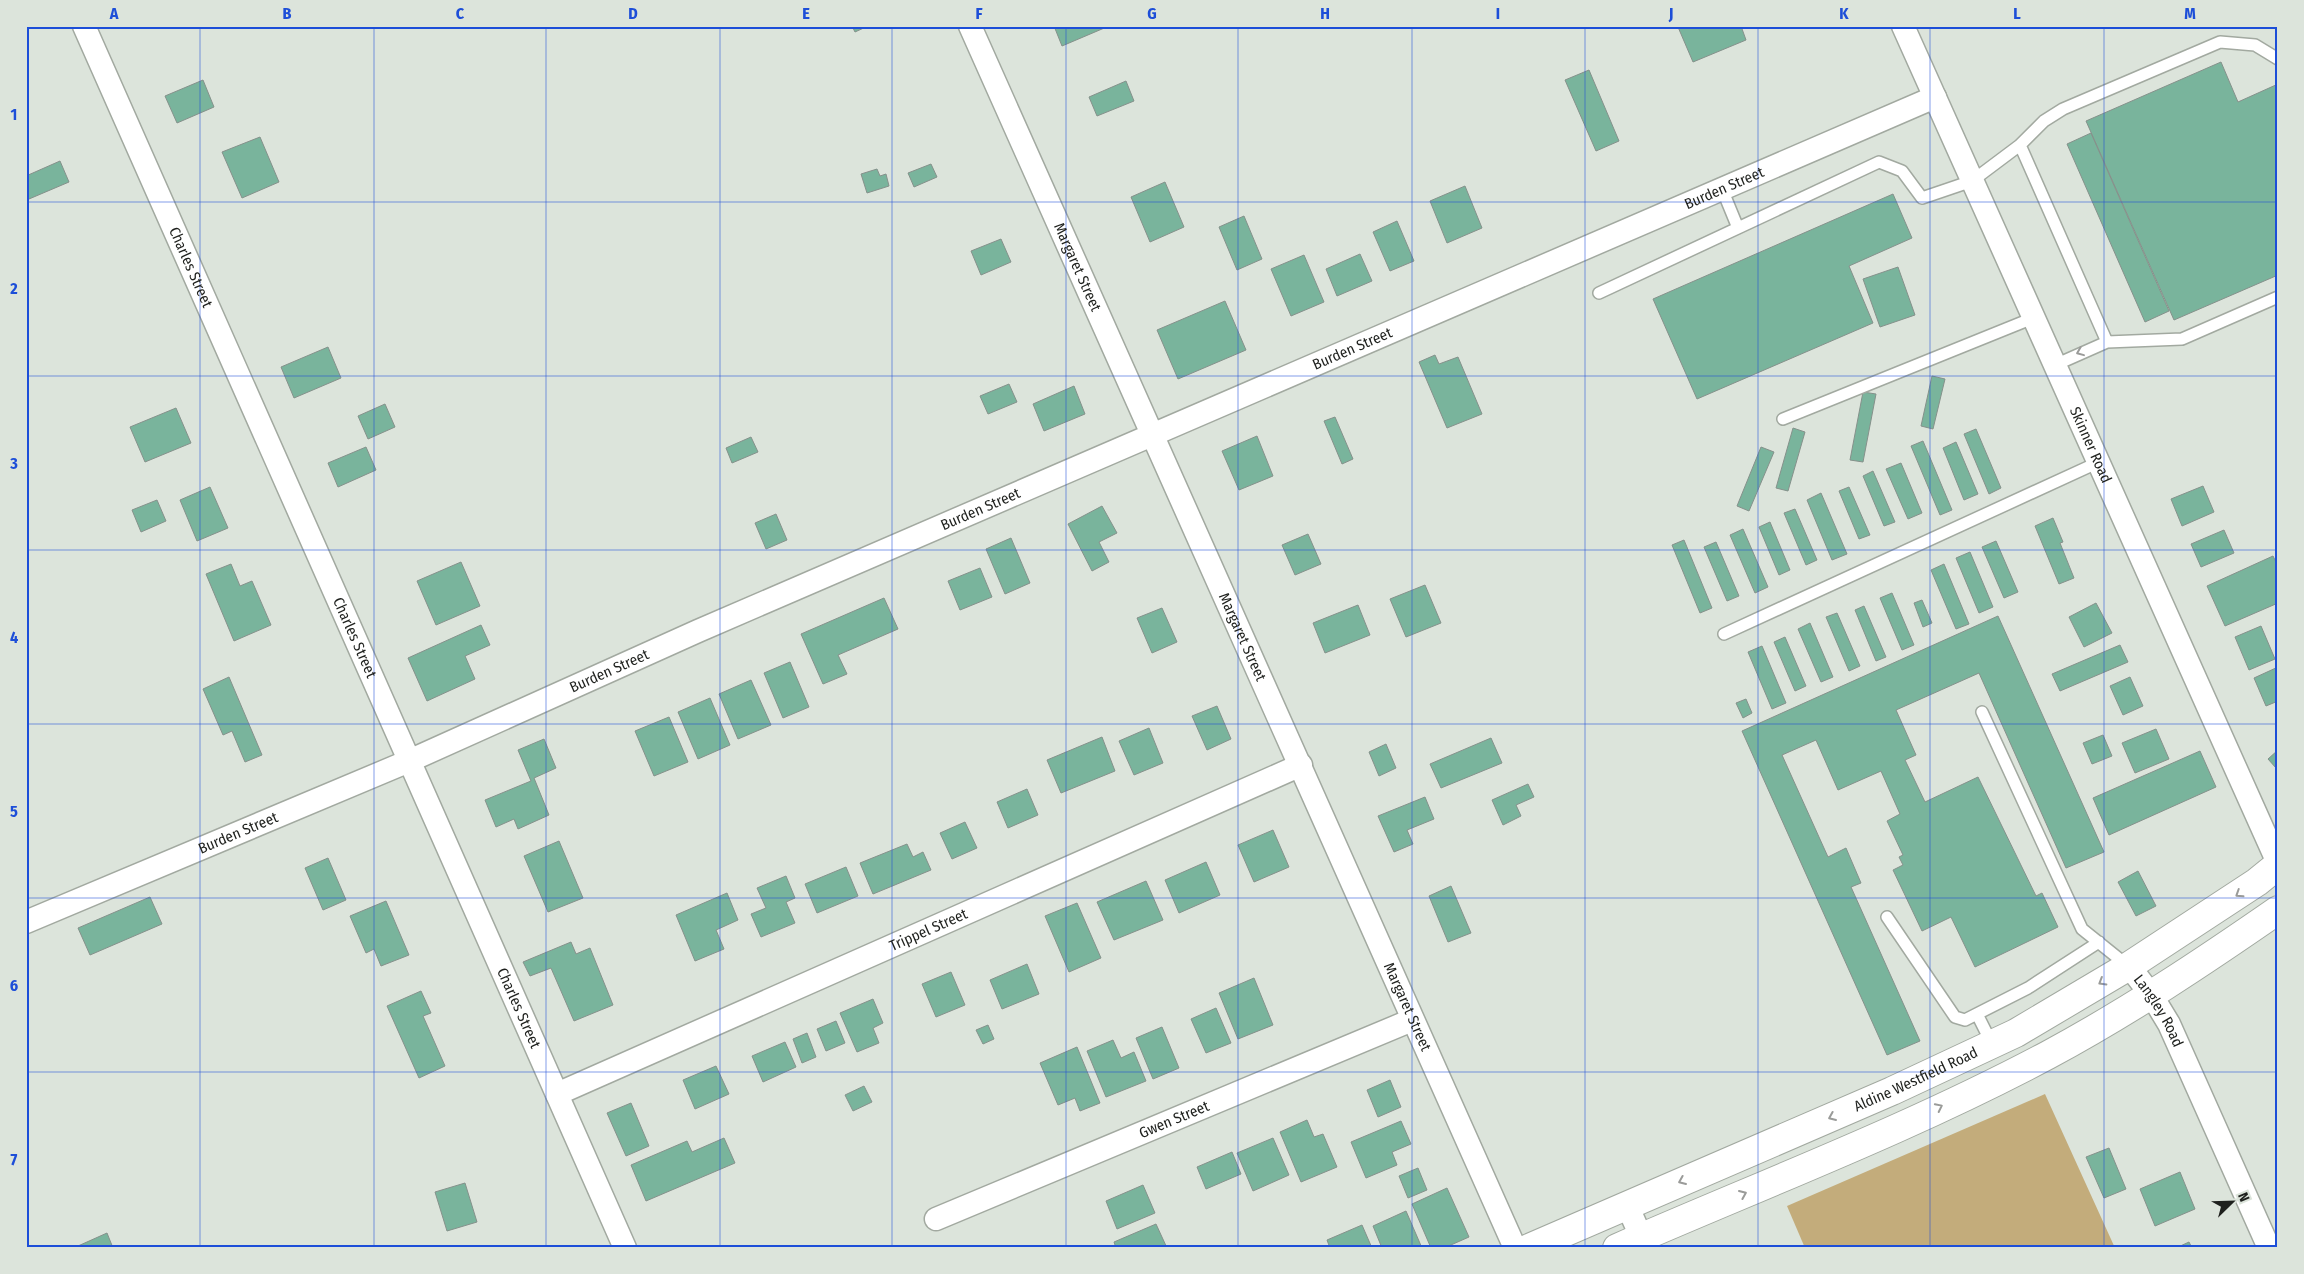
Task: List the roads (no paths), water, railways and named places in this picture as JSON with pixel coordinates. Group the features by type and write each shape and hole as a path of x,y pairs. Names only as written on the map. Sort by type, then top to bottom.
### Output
{"main road":[{"name":"Aldine Westfield Road","path":"1529,1248 1892,1091 2031,1025 2129,966 2192,925 2257,882 2278,864"},
{"path":"1635,1244 1905,1124 2048,1055 2152,996 2278,910"},
{"path":"2192,925 2213,954"},
{"path":"1892,1091 1905,1124"}],"street":[{"name":"Charles Street","path":"84,26 625,1248"},
{"name":"Margaret Street","path":"970,26 1515,1248"},
{"name":"Skinner Road","path":"1902,26 2278,864"},
{"name":"Burden Street","path":"26,922 409,761 698,631 1935,97"},
{"name":"Trippel Street","path":"557,1094 1301,765"},
{"name":"Langley Road","path":"2129,966 2152,996 2169,1024 2269,1248"},
{"name":"Gwen Street","path":"936,1219 1412,1020"},
{"path":"1627,1205 1635,1244"}],"lane":[{"path":"1599,293 1878,162 1902,172 1922,198 1972,181 2020,145 2044,121 2063,109 2220,42 2255,44 2278,59"},
{"path":"2020,145 2107,342"},
{"path":"1722,189 1738,228"},
{"path":"2055,365 2107,342 2182,339 2278,297"},
{"path":"1783,419 2033,318"},
{"path":"1724,634 2099,462"},
{"name":"Langley Road","path":"1982,712 2082,929 2129,966"},
{"path":"1887,917 1955,1016 1965,1020 2028,988 2099,942"},
{"path":"1977,1014 1992,1044"}]}
